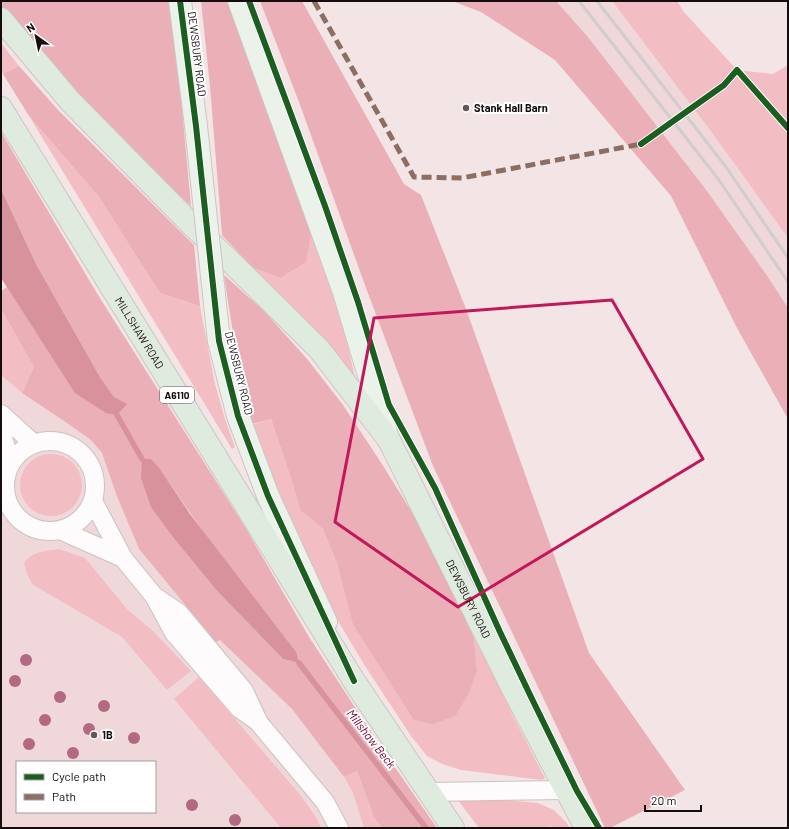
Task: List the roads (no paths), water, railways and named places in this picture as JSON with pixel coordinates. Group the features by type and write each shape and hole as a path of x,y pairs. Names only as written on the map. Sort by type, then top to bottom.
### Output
{"highway":[{"path":"1,19 70,101 192,225 319,349 389,440"},
{"name":"MILLSHAW ROAD","path":"1,108 354,681"},
{"name":"DEWSBURY ROAD","path":"389,440 480,625 586,828"},
{"name":"DEWSBURY ROAD","path":"354,681 453,828"}],"main road":[{"name":"DEWSBURY ROAD","path":"180,1 196,126 219,341 238,416 268,496 354,681"},
{"name":"DEWSBURY ROAD","path":"239,1 344,292 389,440"}],"lane":[{"path":"1,414 34,444"},
{"path":"1,432 11,463"},
{"path":"43,441 54,441 76,448 89,462 95,479 93,501 86,514 74,525 60,530 44,531 30,527 18,519 10,507 5,493 5,477 11,463 20,452 43,441"},
{"path":"93,501 123,558 154,596 174,633 240,709 259,722 325,802 339,828"},
{"path":"60,530 123,558"},
{"path":"428,792 565,790"}],"waterway":[{"name":"Millshaw Beck","path":"117,415 142,459"},
{"name":"Millshaw Beck","path":"299,663 426,828"}],"railway":[{"path":"579,1 719,180 788,282"},
{"path":"597,1 726,167 788,258"}],"place":[{"name":"Stank Hall Barn","path":"466,108"},
{"name":"1B","path":"94,735"}]}
